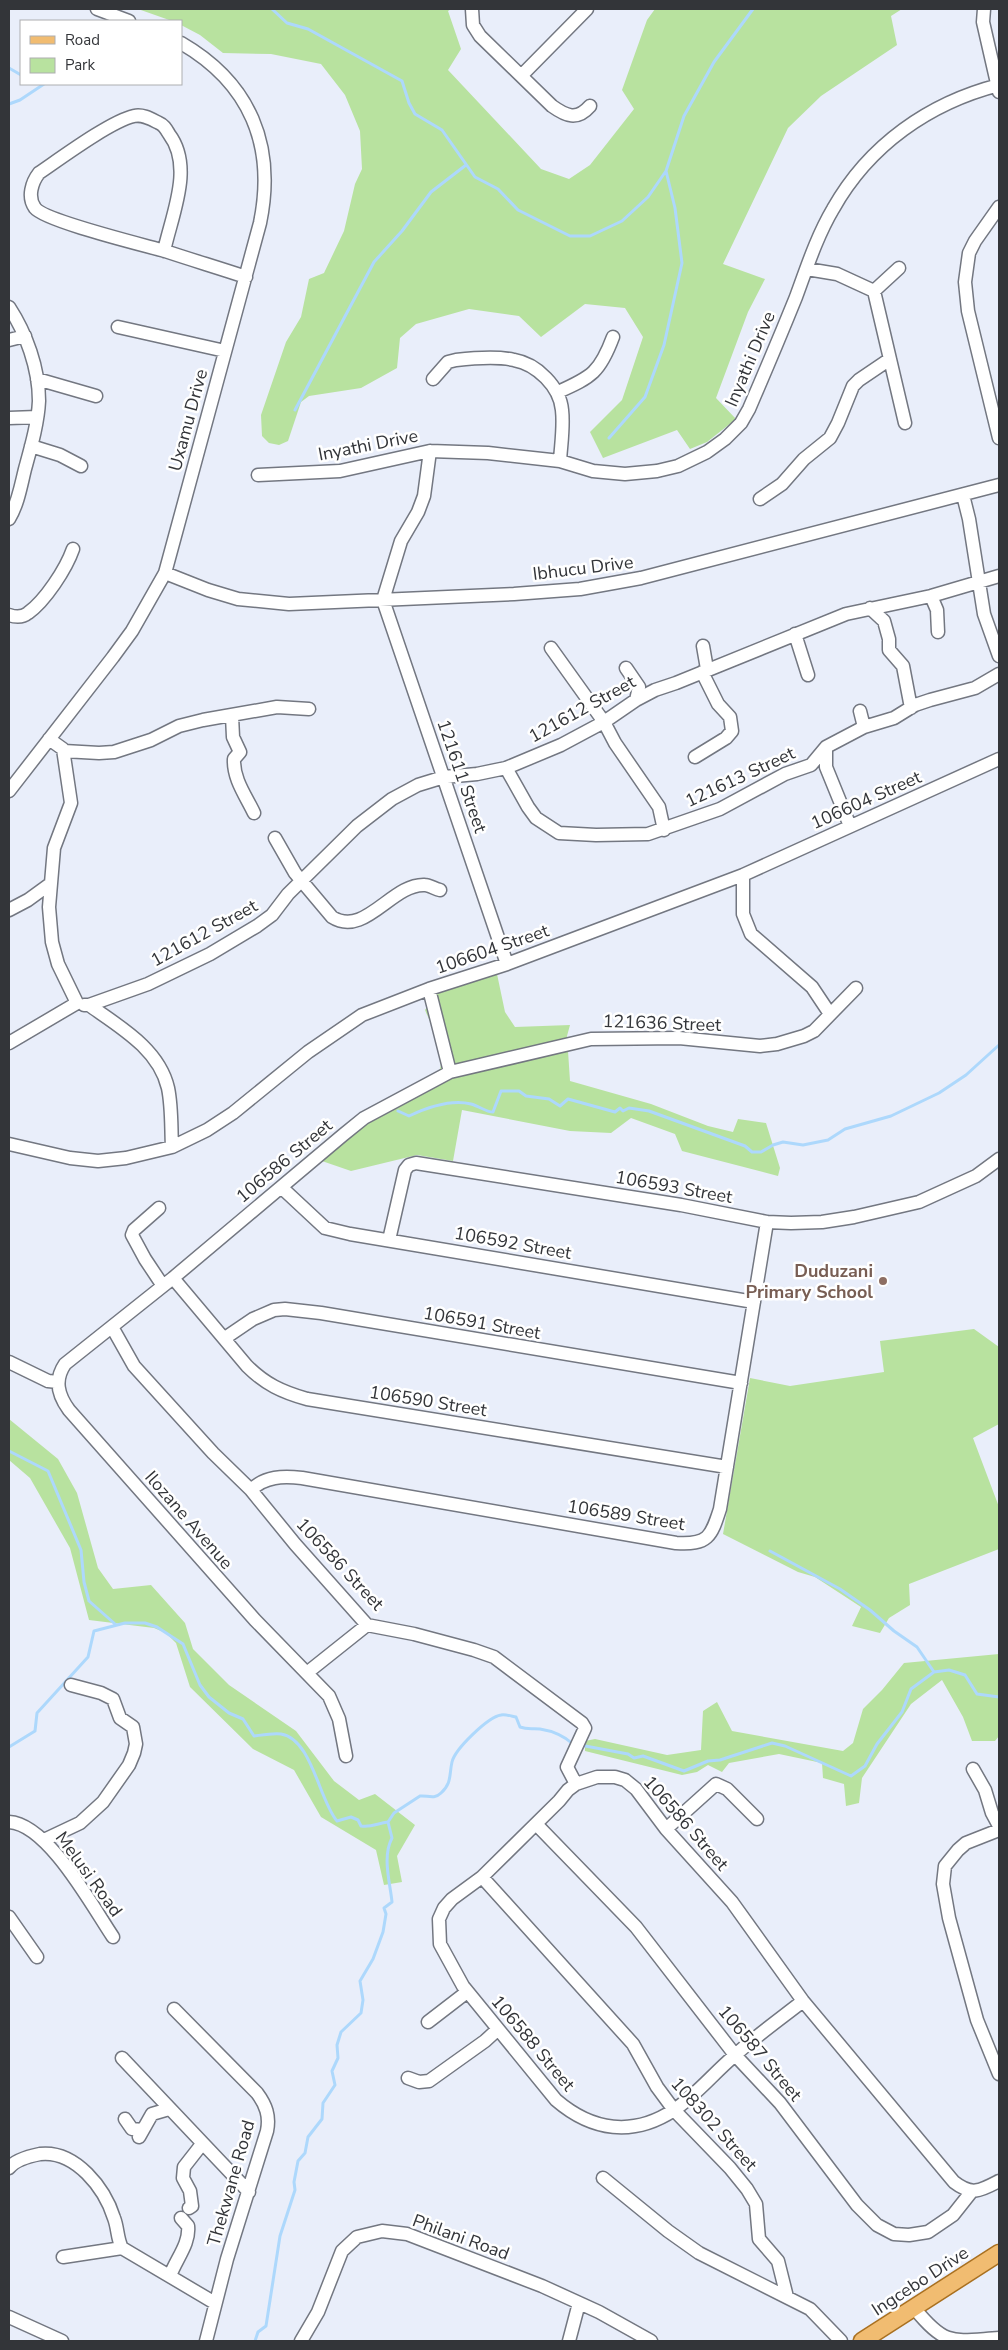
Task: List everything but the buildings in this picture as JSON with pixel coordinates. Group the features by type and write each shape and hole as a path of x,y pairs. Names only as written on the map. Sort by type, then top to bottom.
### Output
{"main road":[{"name":"Ingcebo Drive","path":"862,2341 915,2309 999,2253"}],"street":[{"path":"97,9 126,20"},
{"path":"472,9 473,25 480,36 563,114 578,116 590,106"},
{"path":"522,75 587,9"},
{"path":"984,9 983,22 999,88"},
{"name":"Uxamu Drive","path":"9,791 132,631 165,573 246,276 264,200 265,173 263,149 250,112 238,92 217,68 182,44"},
{"name":"Inyathi Drive","path":"258,475 340,471 430,451 488,453 560,461 593,471 625,474 657,471 678,466 707,452 725,439 741,423 749,410 832,209 854,176 881,147 905,128 930,112 966,95 999,88"},
{"path":"164,251 180,180 181,164 178,148 163,124 148,117 135,116 120,121 39,173 33,181 31,189 35,209 46,215 108,236 246,276"},
{"path":"999,207 975,241 969,254 965,282 968,311 999,438"},
{"path":"874,291 899,268"},
{"path":"807,269 837,274 874,291"},
{"path":"874,291 905,423"},
{"path":"9,306 25,336 37,379 39,400 31,446 19,494 9,520"},
{"path":"118,326 225,351"},
{"path":"9,340 25,336"},
{"path":"558,392 580,382 596,371 605,358 613,336"},
{"path":"760,499 782,484 804,459 830,438 838,424 853,386 890,359"},
{"path":"433,379 448,362 456,360 514,360 529,366 547,379 558,392 562,409 560,461"},
{"path":"37,379 96,396"},
{"path":"9,418 37,417"},
{"path":"31,446 60,455 80,466"},
{"path":"383,600 401,541 418,512 424,496 430,451"},
{"name":"Ibhucu Drive","path":"165,573 208,590 238,599 289,604 580,588 641,578 999,485"},
{"path":"963,495 969,519 984,614 999,656"},
{"path":"9,615 21,616 27,614 42,599 68,562 73,549"},
{"name":"121612 Street","path":"9,1044 83,1004 148,984 216,950 272,915 302,881 369,815 392,799 418,785 444,777 477,774 506,768 561,745 604,722 654,690 832,619 870,608 931,596 999,576"},
{"path":"931,596 937,610 938,632"},
{"name":"121611 Street","path":"383,600 508,964"},
{"path":"870,608 884,621 889,639 889,650 904,668 911,708"},
{"path":"795,634 808,675"},
{"path":"695,756 726,738 732,731 730,717 718,704 705,671 702,646"},
{"path":"551,648 604,722 615,743 660,807 664,830"},
{"path":"626,668 639,687 636,700"},
{"name":"121613 Street","path":"506,768 536,818 559,833 596,836 648,834 720,809 785,774 811,765 826,746 864,727 894,718 911,708 943,696 975,688 999,674"},
{"path":"49,740 64,751 114,752 151,740 179,726 203,720 277,707 309,709"},
{"path":"860,711 864,727"},
{"path":"232,716 234,737 240,752 234,759 235,769 239,785 254,812"},
{"path":"826,746 826,767 850,826"},
{"path":"64,751 71,803 54,848 50,884 52,942 58,964 83,1004 132,1037 150,1054 158,1065 164,1076 169,1098 172,1147"},
{"name":"106604 Street","path":"9,1144 70,1158 98,1161 126,1158 172,1147 207,1130 233,1113 350,1021 385,1004 508,964 743,875 999,759"},
{"path":"811,765 826,767"},
{"path":"275,838 286,861 332,917 341,921 362,918 397,895 413,888 424,885 440,890"},
{"path":"743,875 742,914 751,934 807,982 830,1014"},
{"path":"9,910 28,900 50,884"},
{"name":"121636 Street","path":"450,1072 591,1039 680,1038 760,1046 777,1044 814,1031 856,988"},
{"path":"428,989 450,1072"},
{"name":"106586 Street","path":"450,1072 364,1118 112,1327 134,1366 213,1453 251,1490 295,1544 367,1625 414,1634 494,1657 582,1723 585,1728 567,1767 576,1784 597,1777 614,1777 625,1780 636,1789 666,1830 732,1902 803,2001 954,2182 966,2190 972,2191"},
{"name":"106593 Street","path":"389,1240 405,1170 409,1165 416,1163 672,1203 767,1222 822,1222 919,1202 976,1176 999,1159"},
{"name":"106592 Street","path":"282,1187 325,1228 370,1238 754,1302"},
{"name":"106590 Street","path":"159,1208 134,1230 132,1235 145,1260 224,1338 260,1379 280,1391 307,1399 727,1467"},
{"name":"106589 Street","path":"251,1490 270,1478 287,1476 692,1544 708,1538 714,1528 720,1509 767,1222"},
{"name":"106591 Street","path":"224,1338 265,1313 285,1309 321,1313 741,1383"},
{"path":"9,1362 48,1381 58,1382 61,1370 65,1364 112,1327"},
{"name":"Ilozane Avenue","path":"58,1382 59,1392 69,1410 242,1606 308,1672 329,1696 335,1709 346,1756"},
{"path":"308,1672 367,1625"},
{"path":"44,1840 80,1823 92,1814 129,1765 136,1744 133,1727 120,1718 113,1699 101,1693 72,1685"},
{"path":"973,1769 985,1790 992,1813 999,1826"},
{"name":"106588 Street","path":"576,1784 482,1877 452,1899 444,1908 439,1919 440,1944 449,1964 467,1992 556,2100 567,2110 602,2126 635,2127 674,2110 735,2055 803,2001"},
{"path":"666,1830 716,1784 727,1789 757,1819"},
{"name":"Melusi Road","path":"9,1822 27,1826 54,1851 113,1937"},
{"name":"106587 Street","path":"536,1824 636,1927 735,2055 780,2103 857,2205 877,2225 894,2234 909,2235 928,2232 953,2215 972,2191"},
{"path":"999,1830 966,1844 958,1850 945,1866 942,1884 976,2020 999,2074"},
{"name":"108302 Street","path":"482,1877 633,2044 653,2081 674,2110 730,2168 755,2200 759,2239 778,2261 787,2297"},
{"path":"9,1917 37,1957"},
{"path":"428,2022 467,1992"},
{"name":"Thekwane Road","path":"174,2009 250,2085 267,2108 267,2131 215,2303 206,2341"},
{"path":"408,2078 419,2082 429,2081 485,2041 497,2030"},
{"path":"122,2058 249,2192"},
{"path":"125,2119 132,2129 140,2134 159,2098"},
{"path":"152,2114 169,2109"},
{"path":"170,2276 188,2241 188,2226 185,2213 192,2206 190,2191 183,2178 184,2167 202,2144"},
{"path":"9,2168 12,2164 32,2155 47,2154 64,2158 91,2177 107,2198 122,2248"},
{"path":"603,2178 668,2231 700,2253 815,2312 841,2341"},
{"path":"972,2191 983,2189 999,2181"},
{"name":"Philani Road","path":"301,2341 318,2312 342,2251 358,2237 373,2232 407,2234 542,2286 651,2341"},
{"path":"63,2257 122,2248 215,2303"},
{"path":"568,2341 579,2303"},
{"path":"915,2309 929,2326 946,2338 954,2341 999,2338"},
{"path":"9,2317 62,2341"}],"green space":[{"path":"138,9 451,9 448,11 461,49 448,70 541,169 569,179 590,165 634,109 622,90 647,20 655,9 902,9 891,16 897,45 821,96 788,128 723,264 765,279 748,312 716,398 736,419 707,442 690,449 677,430 603,458 590,432 622,400 643,337 625,308 585,304 541,337 519,316 469,309 416,324 400,338 397,368 361,388 309,396 301,402 288,441 279,445 269,443 262,436 261,415 286,342 301,317 309,279 324,273 344,231 355,184 362,169 360,131 345,95 321,64 271,54 223,53 200,35 182,26 182,20 169,20"},
{"path":"497,974 505,1012 515,1027 570,1025 567,1036 570,1081 651,1104 708,1126 733,1132 738,1119 766,1123 780,1168 778,1176 682,1151 675,1134 631,1118 611,1133 570,1131 462,1110 453,1161 417,1155 351,1171 319,1160 361,1113 438,1074 441,1066 440,1050 425,1010 438,991"},
{"path":"974,1329 999,1347 999,1424 973,1438 999,1507 999,1549 909,1584 910,1605 889,1618 880,1633 852,1626 861,1607 815,1577 798,1572 723,1534 750,1378 790,1386 884,1372 880,1341"},
{"path":"9,1419 58,1459 77,1493 98,1568 113,1589 151,1585 185,1623 193,1649 229,1685 296,1731 334,1781 359,1800 375,1794 415,1825 397,1856 402,1882 384,1885 376,1850 321,1817 294,1770 253,1749 190,1687 176,1643 166,1633 154,1628 89,1620 70,1548 30,1478 9,1460"},
{"path":"999,1654 999,1736 995,1741 972,1741 963,1717 942,1680 911,1704 862,1778 859,1803 846,1806 844,1784 823,1778 822,1763 779,1754 729,1763 722,1772 708,1765 697,1772 682,1775 585,1751 585,1741 595,1739 667,1755 701,1750 703,1711 717,1702 732,1731 843,1751 853,1743 863,1709 882,1690 904,1663"}],"waterway":[{"path":"272,9 287,23 308,29 402,81 409,103 415,114 442,130 475,177 498,189 518,210 570,236 590,236 622,221 648,197 666,171 684,116 714,62 753,9"},
{"path":"9,68 20,74"},
{"path":"9,104 20,100 42,85"},
{"path":"295,410 374,262 402,231 431,192 466,165"},
{"path":"609,438 645,397 664,345 682,263 675,208 666,171"},
{"path":"398,1111 409,1116 432,1107 456,1102 471,1104 493,1112 501,1091 519,1091 526,1096 549,1099 560,1106 568,1099 615,1112 620,1108 623,1111 629,1108 649,1111 745,1146 752,1152 761,1152 783,1142 803,1145 828,1140 845,1129 891,1116 939,1093 966,1075 999,1045"},
{"path":"9,1451 48,1471 81,1550 84,1582 89,1601 115,1624"},
{"path":"770,1551 840,1589 870,1610 894,1631 917,1647 934,1672"},
{"path":"9,1747 35,1731 37,1713 88,1657 94,1631 125,1623 145,1623 157,1627 183,1644 200,1685 209,1697 229,1713 243,1719 254,1736 281,1734 292,1738 308,1758 325,1799 337,1821 351,1817 358,1820 361,1826 388,1822 394,1813 420,1796 433,1797 438,1795 447,1786 452,1762 459,1749 488,1721 501,1715 516,1717 520,1727 549,1731 562,1736 573,1744"},
{"path":"580,1745 628,1754 634,1758 643,1756 684,1771 708,1761 720,1760 772,1743 785,1746 851,1776 865,1766 877,1744 902,1712 911,1689 934,1672 949,1670 965,1675 977,1694 999,1697"},
{"path":"255,2341 258,2332 266,2326 280,2236 295,2190 294,2182 298,2161 305,2153 308,2137 322,2119 323,2103 335,2085 332,2071 338,2058 337,2045 341,2032 361,2013 363,2000 360,1981 373,1959 383,1932 386,1914 384,1908 392,1902 387,1861 392,1838 388,1822"}],"place":[{"name":"Duduzani Primary School","path":"883,1281"}]}
